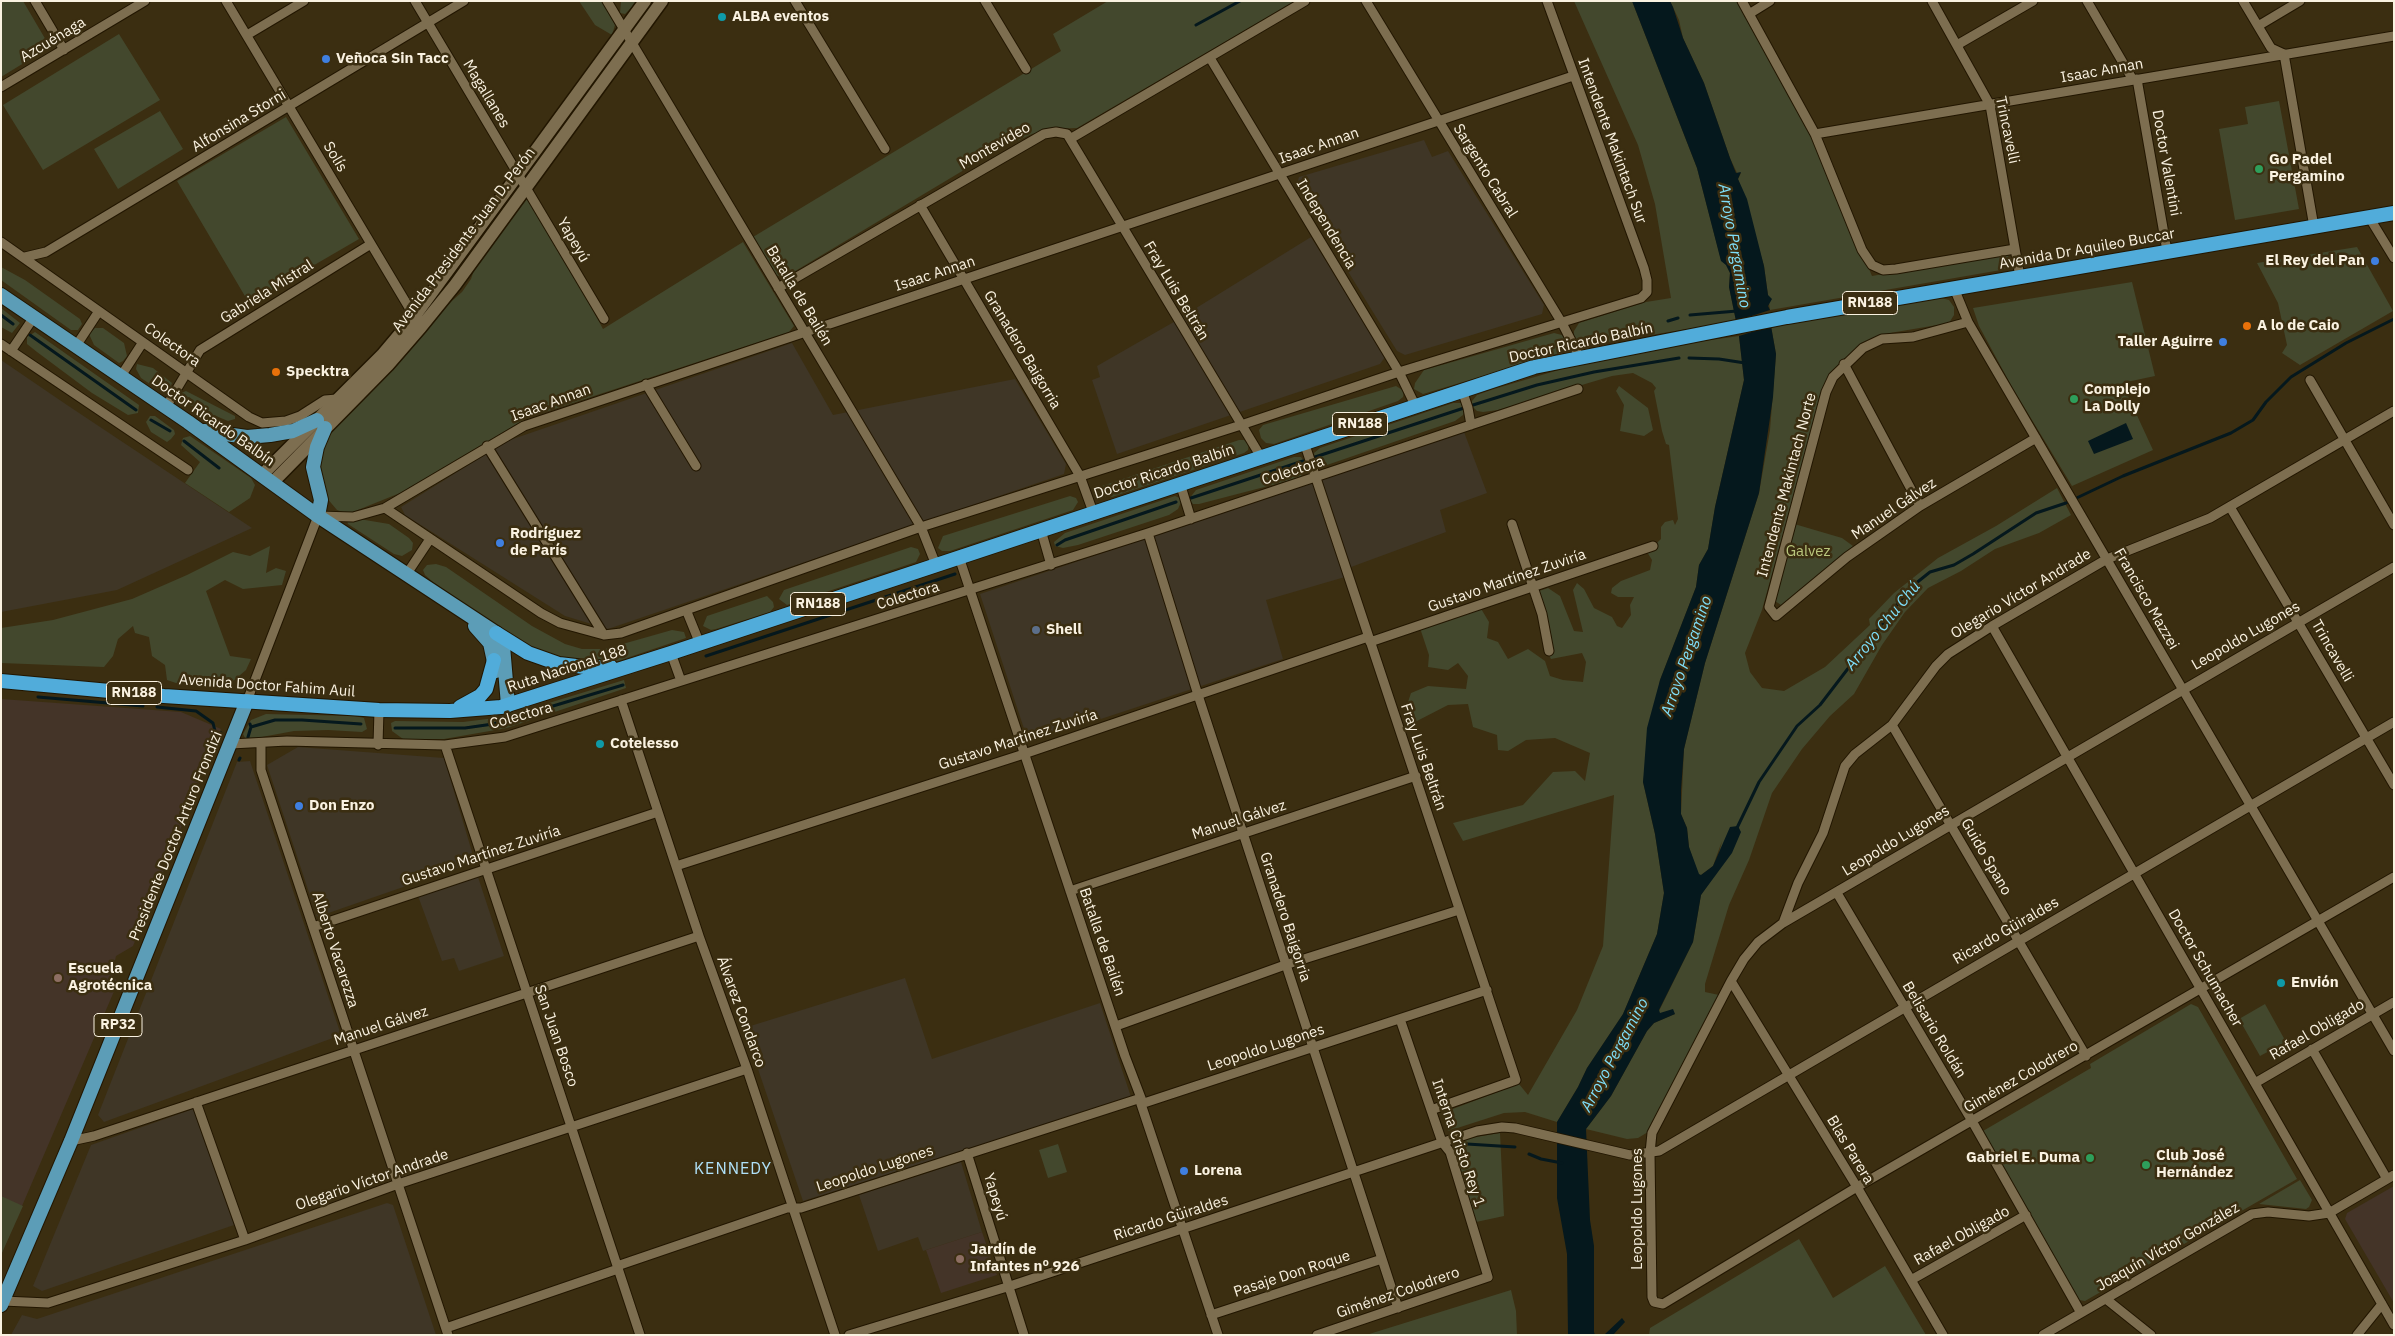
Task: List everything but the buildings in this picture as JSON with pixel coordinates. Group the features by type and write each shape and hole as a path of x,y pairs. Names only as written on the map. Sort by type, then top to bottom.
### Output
{"highway":[{"name":"Avenida Dr Aquileo Buccar","path":"1701,334 1787,317 2394,213"},
{"name":"Doctor Ricardo Balbín","path":"642,662 1534,367 1579,356 1701,334"},
{"path":"496,633 528,653 559,664 593,668 642,662"},
{"path":"450,711 480,696 489,680 494,660"},
{"name":"Ruta Nacional 188","path":"504,706 642,662"},
{"name":"Avenida Doctor Fahim Auil","path":"1,682 379,710 450,711 504,706"}],"main road":[{"name":"Avenida Presidente Juan D. Perón","path":"321,424 337,399 455,285 522,180 646,1"},
{"name":"Avenida Presidente Juan D. Perón","path":"522,180 632,44 662,1"},
{"name":"Doctor Ricardo Balbín","path":"1,295 166,407 318,516 496,633"},
{"name":"Avenida Presidente Juan D. Perón","path":"267,479 321,424 388,365 418,322"},
{"path":"200,431 247,437 293,431 321,424 313,467 321,500 318,516"},
{"name":"Doctor Ricardo Balbín","path":"406,575 481,631 490,642 504,706"},
{"path":"496,633 503,646 504,706"},
{"name":"Presidente Doctor Arturo Frondizi","path":"2,1303 71,1140 247,701"}],"street":[{"path":"35,1 64,50"},
{"name":"Azcuénaga","path":"1,87 64,50 132,5 145,1"},
{"name":"Solís","path":"226,1 418,322"},
{"path":"247,35 304,1"},
{"name":"Magallanes","path":"415,1 522,180"},
{"name":"Alfonsina Storni","path":"25,258 46,252 464,1"},
{"name":"Batalla de Bailén","path":"607,1 921,527 936,565"},
{"path":"795,1 885,149"},
{"path":"985,1 1026,69"},
{"path":"1070,139 1305,1"},
{"name":"Sargento Cabral","path":"1366,1 1562,323 1579,356"},
{"name":"Intendente Makintach Sur","path":"1546,1 1647,280 1647,292 1641,298 1562,323"},
{"path":"1742,1 1815,134 1862,250 1872,265 1883,270 2015,248"},
{"path":"1748,14 1770,1"},
{"name":"Trincavelli","path":"1932,1 1990,105 2020,277"},
{"path":"1957,45 2033,1"},
{"name":"Doctor Valentini","path":"2087,1 2135,80 2167,251"},
{"path":"2243,1 2271,48 2284,54 2314,227"},
{"path":"2258,26 2300,1"},
{"name":"Isaac Annan","path":"1815,134 2394,36"},
{"name":"Independencia","path":"1210,58 1399,372 1415,405"},
{"name":"Isaac Annan","path":"318,516 353,517 385,508 487,446 524,426 1573,76"},
{"name":"Montevideo","path":"778,288 1044,134 1062,133 1067,134 1070,139"},
{"name":"Fray Luis Beltrán","path":"1070,139 1121,227 1261,456"},
{"name":"Yapeyú","path":"522,180 604,319"},
{"name":"Granadero Baigorria","path":"920,205 1080,476 1093,512"},
{"path":"2370,217 2394,258"},
{"name":"Colectora","path":"1,242 249,417 262,423 286,421 300,416 326,400 337,399"},
{"name":"Gabriela Mistral","path":"166,407 193,357 204,347 371,244"},
{"name":"Francisco Mazzei","path":"1954,288 1968,322 2394,1051"},
{"path":"76,346 99,311"},
{"path":"11,351 34,317"},
{"path":"1920,506 1844,364 1863,348 1882,339 1913,336 1968,322"},
{"path":"385,508 541,613 560,623 604,635 621,633 687,612 921,527 1241,425 1399,372 1562,323"},
{"path":"120,376 144,342"},
{"path":"1,344 188,470"},
{"name":"Intendente Makintach Norte","path":"1776,616 1769,607 1826,392 1833,377 1844,364"},
{"path":"2310,380 2394,525"},
{"path":"646,384 696,466"},
{"name":"Colectora","path":"230,744 261,744 287,741 378,745 445,745 505,737 1051,565 1578,389"},
{"path":"1462,390 1471,425"},
{"name":"Olegario Víctor Andrade","path":"1783,923 1795,890 1823,833 1845,766 1855,754 1892,725 1936,666 1948,654 2106,559 2210,518 2394,411"},
{"name":"Manuel Gálvez","path":"1776,616 1847,557 1920,506 2036,438"},
{"name":"Fray Luis Beltrán","path":"1304,442 1516,1080 1431,1110"},
{"path":"487,446 604,635"},
{"path":"1180,483 1191,519"},
{"name":"Trincavelli","path":"2230,507 2394,785"},
{"name":"Presidente Doctor Arturo Frondizi","path":"247,701 318,516"},
{"path":"1512,524 1542,614 1549,651"},
{"path":"1041,530 1051,565"},
{"name":"Granadero Baigorria","path":"1148,533 1285,965 1398,1308"},
{"path":"406,575 430,539"},
{"name":"Gustavo Martínez Zuviría","path":"676,866 1024,754 1653,546"},
{"name":"Batalla de Bailén","path":"959,557 1141,1101 1181,1230 1218,1335"},
{"name":"Leopoldo Lugones","path":"1663,1304 1654,1302 1652,1297 1650,1153 1652,1133 1744,959 1758,942 1783,923 2183,688 2394,567"},
{"path":"687,612 700,644"},
{"name":"Doctor Schumacher","path":"1992,626 2394,1325"},
{"path":"671,653 680,681"},
{"name":"Álvarez Condarco","path":"621,700 699,936 747,1069 835,1335"},
{"path":"378,745 379,710"},
{"name":"Ricardo Güiraldes","path":"849,1335 1007,1287 1477,1131 1502,1127 1515,1128 1630,1155 1650,1153 1676,1142 1788,1074 2394,722"},
{"name":"Guido Spano","path":"1892,725 2086,1056"},
{"name":"Alberto Vacarezza","path":"261,744 261,770 447,1331"},
{"name":"San Juan Bosco","path":"445,745 640,1335"},
{"name":"Manuel Gálvez","path":"1070,891 1416,776"},
{"name":"Gustavo Martínez Zuviría","path":"313,927 658,812"},
{"name":"Giménez Colodrero","path":"1663,1304 1857,1187 2394,877"},
{"name":"Belisario Roldán","path":"1837,892 1972,1121 2081,1312"},
{"path":"1116,1026 1285,965 1460,910"},
{"name":"Manuel Gálvez","path":"71,1140 94,1136 699,936"},
{"name":"Blas Parera","path":"1732,981 1857,1187 1943,1335"},
{"name":"Leopoldo Lugones","path":"447,1331 618,1267 793,1208 800,1208 967,1153 1141,1101 1486,990"},
{"name":"Rafael Obligado","path":"2255,1083 2394,1002"},
{"name":"Interna Cristo Rey 1","path":"1400,1019 1442,1142 1450,1152 1488,1278"},
{"path":"2312,1049 2390,1177"},
{"name":"Olegario Víctor Andrade","path":"2,1303 44,1304 245,1240 398,1184 573,1128 747,1069"},
{"path":"196,1102 245,1240"},
{"name":"Yapeyú","path":"967,1153 1007,1287 1024,1335"},
{"name":"Joaquín Víctor González","path":"2043,1335 2252,1214 2268,1212 2309,1216 2329,1213 2390,1177"},
{"name":"Rafael Obligado","path":"1911,1280 2026,1215"},
{"name":"Pasaje Don Roque","path":"1211,1315 1382,1259"},
{"name":"Giménez Colodrero","path":"1317,1335 1488,1278"},
{"path":"2106,1299 2151,1335"},
{"path":"2357,1335 2382,1304"}],"shaded area":[{"path":"1424,140 1432,157 1448,151 1544,305 1542,314 1405,355 1397,351 1296,187 1299,177"},
{"path":"1311,237 1385,357 1380,364 1117,454 1092,380 1100,377 1097,366 1172,323"},
{"path":"792,343 833,415 1015,379 1066,464 1064,474 608,629 565,616 405,515 401,507 507,441"},
{"path":"1,360 252,528 117,590 1,612"},
{"path":"1464,432 1487,493 1440,510 1446,532 1343,570 1345,577 1266,600 1283,659 1034,741 1027,738 980,594"},
{"name":"Escuela Agrotécnica","path":"1,699 181,712 221,729 133,946 116,956 112,974 118,982 1,1255"},
{"path":"298,747 444,758 475,862 317,917 267,765"},
{"path":"250,761 341,1035 104,1122 98,1115 237,762"},
{"path":"478,877 504,956 459,971 454,958 442,961 418,896"},
{"path":"905,978 932,1059 1100,1003 1131,1097 803,1201 744,1028"},
{"path":"193,1109 234,1225 42,1291 33,1286 91,1145"},
{"path":"961,1162 982,1232 923,1251 918,1237 878,1251 859,1195"},
{"path":"2394,1186 2394,1303 2345,1219 2347,1213"},
{"path":"387,1203 393,1205 436,1335 11,1335 22,1315 37,1319"},
{"name":"Jardín de Infantes nº 926","path":"982,1232 997,1275 941,1293 926,1250"}],"green space":[{"path":"1,1 23,1 50,47 1,77"},
{"path":"579,1 602,1 615,25 612,35 595,25"},
{"path":"621,1 638,1 625,14 620,13"},
{"path":"1108,1 1295,1 1077,128 1052,129 1032,134 994,152 787,276 781,277 776,275 753,237 1061,51 1053,34"},
{"path":"1574,1 1632,1 1697,168 1721,260 1730,273 1729,287 1736,321 1584,346 1579,344 1574,338 1574,331 1579,323 1646,302 1671,298 1655,204 1638,145"},
{"path":"1670,1 1737,1 1813,136 1872,276 1999,254 2008,256 2010,259 2009,267 2001,270 1770,310 1764,266 1738,179 1741,173 1737,173 1730,158 1704,83 1683,38 1679,20"},
{"path":"119,34 160,100 43,170 3,105"},
{"name":"Go Padel Pergamino","path":"2279,101 2299,209 2235,220 2219,129 2248,124 2245,107"},
{"path":"160,111 183,149 118,189 94,149"},
{"path":"286,117 359,239 249,303 177,181"},
{"path":"524,199 534,201 603,329 743,242 794,326 789,332 527,418 400,493 348,514 337,510 326,497 319,478 319,459 330,430 392,371 445,307 462,292 471,279 475,267"},
{"path":"2357,247 2393,311 2300,365 2282,353 2287,345 2278,303 2257,263"},
{"path":"1,267 25,280 80,319 82,324 78,330 71,330 1,280"},
{"name":"Complejo La Dolly","path":"2132,282 2155,376 2122,383 2153,450 2072,486 2012,387 1979,326 1973,308"},
{"path":"1941,298 1949,300 1954,307 1954,315 1949,323 1890,333 1868,341 1849,355 1832,374 1821,397 1762,610 1745,653 1750,672 1762,688 1784,691 1825,667 1870,625 1869,619 1894,593 1938,558 1996,526 2057,488 2071,515 2039,533 1995,549 1961,571 1928,588 1905,612 1882,645 1854,694 1830,716 1802,749 1772,793 1749,860 1729,905 1705,984 1705,992 1719,995 1648,1132 1638,1138 1627,1139 1586,1129 1611,1096 1647,1031 1654,1023 1675,1014 1659,1013 1659,1011 1693,942 1701,895 1713,877 1722,841 1713,866 1701,875 1698,875 1689,847 1687,828 1681,814 1684,749 1705,663 1759,493 1770,430 1776,354 1771,326"},
{"path":"1,308 20,323 12,333 1,327"},
{"path":"95,328 103,328 124,343 127,356 123,361 119,363 94,345 89,334"},
{"path":"35,332 139,405 138,413 128,415 92,393 37,352 27,344 27,337"},
{"path":"1554,333 1562,335 1570,347 1566,351 1423,394 1414,389 1415,383 1424,370"},
{"path":"1739,336 1744,380 1715,507 1708,549 1699,565 1696,587 1660,680 1643,782 1655,834 1664,893 1657,934 1623,1014 1587,1068 1557,1122 1525,1112 1504,1113 1448,1131 1442,1113 1519,1084 1528,1095 1577,1010 1603,946 1614,795 1463,841 1453,823 1523,805 1553,772 1575,771 1585,781 1590,753 1555,738 1526,740 1508,751 1498,750 1497,735 1473,727 1468,704 1448,705 1415,722 1406,708 1411,693 1428,686 1466,689 1468,676 1458,663 1448,670 1428,667 1429,655 1420,628 1480,607 1489,622 1487,638 1498,642 1508,659 1528,649 1545,661 1550,676 1563,680 1583,682 1586,662 1582,653 1551,659 1544,645 1552,638 1539,591 1548,588 1560,596 1574,631 1583,632 1573,590 1577,583 1584,589 1594,608 1612,617 1617,626 1622,628 1631,615 1630,605 1634,597 1618,597 1611,593 1612,588 1621,581 1650,570 1652,560 1647,552 1661,539 1661,527 1665,522 1673,520 1675,525 1678,519 1669,445 1666,444 1662,431 1654,391 1656,388 1652,383 1633,373 1612,376 1498,410 1483,412 1477,411 1472,406 1472,401 1477,395 1562,369 1654,348"},
{"path":"137,364 153,368 172,383 169,391 159,390 141,378 136,369"},
{"path":"1396,386 1404,391 1403,397 1398,401 1274,444 1266,443 1261,438 1259,430 1263,425"},
{"path":"1619,386 1648,408 1653,430 1644,436 1620,431 1624,405 1616,391"},
{"path":"186,391 235,416 235,419 228,421 187,404 180,397 181,393"},
{"path":"1453,403 1462,403 1466,408 1463,415 1455,421 1324,466 1319,465 1315,459 1314,453 1320,448"},
{"path":"150,416 155,416 174,430 175,434 171,439 167,442 151,432 146,422"},
{"path":"190,436 251,478 255,485 250,498 229,512 185,483 200,462 181,445 183,438"},
{"path":"1239,440 1244,440 1249,444 1248,450 1244,453 1112,497 1099,497 1096,492 1099,487"},
{"path":"1294,457 1301,457 1306,464 1307,470 1299,478 1199,504 1193,504 1189,499 1196,490"},
{"path":"1070,496 1076,498 1078,502 1073,510 950,551 942,551 938,548 943,536"},
{"path":"1175,496 1180,498 1181,502 1178,509 1169,515 1078,545 1063,548 1055,546 1054,542 1065,533"},
{"path":"359,519 389,524 409,538 413,543 412,550 402,556 394,554 348,524 347,521"},
{"name":"Galvez","path":"1791,523 1842,538 1853,546 1781,605 1775,601"},
{"path":"270,546 266,573 276,568 286,571 282,585 243,589 225,580 206,591 230,656 251,659 246,670 232,682 179,684 167,680 165,665 152,656 149,637 135,633 133,626 118,639 113,656 104,667 1,663 1,628 53,620 132,599 233,552 250,556"},
{"path":"911,547 918,549 920,554 916,562 787,605 779,599 784,590"},
{"path":"436,564 446,567 532,626 565,644 582,649 605,649 672,630 684,632 686,638 618,661 598,663 562,660 524,645 433,582 425,575 423,570 427,565"},
{"path":"767,596 773,602 774,607 770,612 716,629 711,630 703,626 707,616"},
{"path":"624,680 626,688 507,728 444,739 403,739 392,731 391,723 395,721 463,722 503,717"},
{"path":"266,714 355,716 364,718 367,729 362,732 294,731 251,739 245,738 243,734 251,720"},
{"name":"Club José Hernández","path":"2191,1004 2198,1007 2297,1179 2085,1301 2079,1300 1983,1131 2091,1068 2090,1064"},
{"path":"2265,1004 2286,1042 2260,1056 2239,1019"},
{"path":"1500,1133 1504,1216 1476,1222 1455,1151 1456,1146 1470,1138"},
{"path":"1058,1144 1067,1172 1048,1178 1039,1150"},
{"path":"2300,1180 2312,1200 2306,1209 2259,1204"},
{"path":"1,1196 23,1206 1,1255"},
{"path":"1799,1239 1833,1298 1885,1266 1926,1335 1649,1335 1650,1328"},
{"path":"1511,1290 1516,1311 1517,1335 1366,1335"}],"water":[{"name":"Arroyo Pergamino","path":"1632,1 1670,1 1673,7 1683,38 1704,83 1736,173 1741,172 1738,179 1747,199 1764,266 1768,295 1772,299 1768,306 1770,310 1736,321 1729,287 1730,273 1726,265 1721,261 1697,168"},
{"name":"Arroyo Pergamino","path":"1771,326 1776,354 1773,397 1759,493 1705,663 1684,749 1681,790 1681,814 1687,828 1689,847 1699,874 1701,875 1713,866 1730,827 1738,826 1741,832 1732,853 1701,895 1693,942 1659,1010 1660,1013 1673,1009 1675,1014 1654,1023 1647,1031 1611,1096 1586,1129 1590,1220 1594,1246 1595,1335 1568,1335 1567,1254 1557,1198 1557,1122 1587,1068 1623,1014 1657,934 1664,893 1655,834 1643,782 1647,728 1660,680 1696,587 1699,565 1708,549 1715,507 1744,380 1739,336"},
{"path":"2126,423 2133,439 2094,454 2088,441"},
{"path":"1622,1318 1625,1322 1613,1335 1604,1335"}],"waterway":[{"path":"1196,25 1240,1"},
{"name":"Arroyo Pergamino","path":"1690,315 1737,311"},
{"path":"1,315 13,324"},
{"path":"1668,321 1678,318"},
{"name":"Arroyo Chu Chú","path":"1736,830 1759,782 1797,726 1820,705 1899,602 1915,584 1930,572 1954,565 2036,513 2066,503 2123,476 2231,433 2253,420 2266,402 2291,377 2346,343 2394,319"},
{"path":"30,335 136,410"},
{"path":"1473,405 1537,385 1594,372 1679,358"},
{"path":"1689,358 1719,359 1745,363"},
{"path":"1315,457 1464,408"},
{"path":"151,420 170,431"},
{"path":"184,441 219,468"},
{"path":"1191,498 1303,461"},
{"path":"1057,545 1065,540 1176,502"},
{"path":"706,656 955,574"},
{"path":"395,728 465,728 493,724 623,685"},
{"path":"38,697 143,706"},
{"path":"157,707 196,711 213,723 216,735"},
{"path":"250,724 251,727 275,720 361,724"},
{"path":"248,737 251,727"},
{"path":"214,740 216,735 221,733"},
{"path":"1467,1144 1515,1147"},
{"path":"1529,1154 1541,1159 1562,1163"}],"place":[{"name":"ALBA eventos","path":"722,17"},
{"name":"Veñoca Sin Tacc","path":"326,59"},
{"name":"Go Padel Pergamino","path":"2259,169"},
{"name":"El Rey del Pan","path":"2375,261"},
{"name":"A lo de Caio","path":"2247,326"},
{"name":"Taller Aguirre","path":"2223,342"},
{"name":"Specktra","path":"276,372"},
{"name":"Complejo La Dolly","path":"2074,399"},
{"name":"Rodríguez de París","path":"500,543"},
{"name":"Shell","path":"1036,630"},
{"name":"Cotelesso","path":"600,744"},
{"name":"Don Enzo","path":"299,806"},
{"name":"Escuela Agrotécnica","path":"58,978"},
{"name":"Envión","path":"2281,983"},
{"name":"Gabriel E. Duma","path":"2090,1158"},
{"name":"Club José Hernández","path":"2146,1165"},
{"name":"Lorena","path":"1184,1171"},
{"name":"Jardín de Infantes nº 926","path":"960,1259"}],"district":[{"name":"KENNEDY","path":"733,1169"}]}
